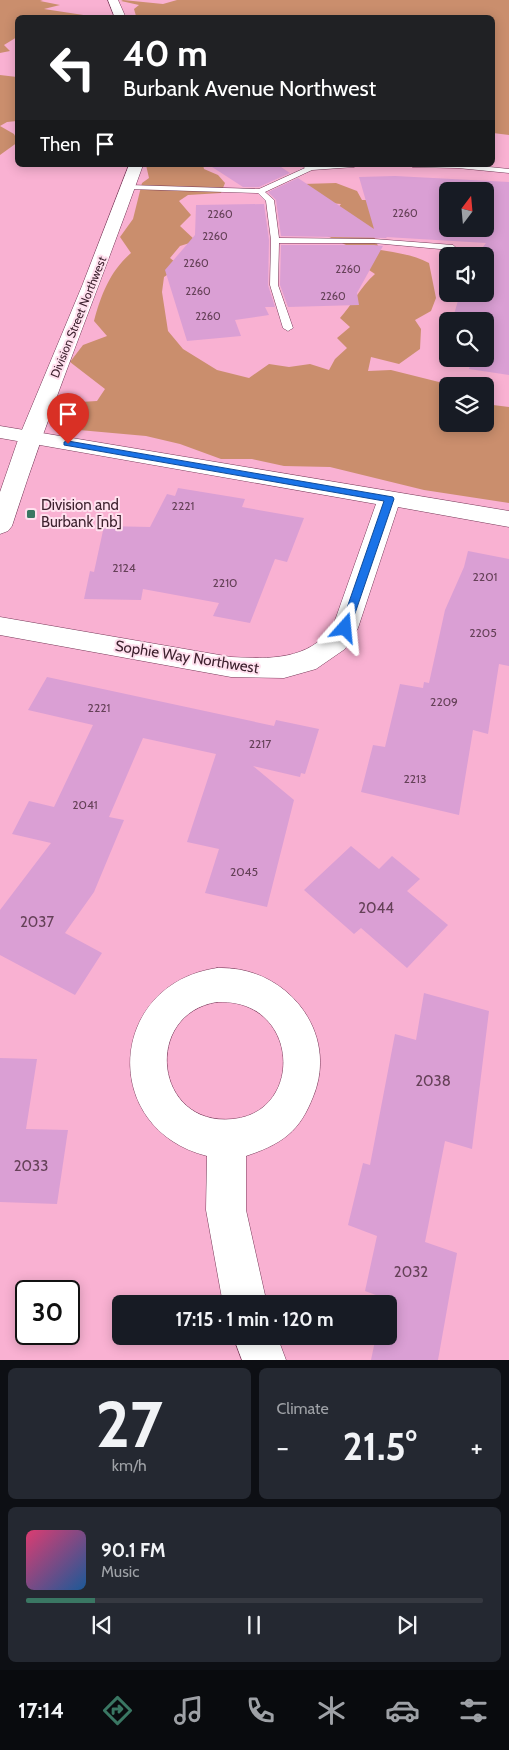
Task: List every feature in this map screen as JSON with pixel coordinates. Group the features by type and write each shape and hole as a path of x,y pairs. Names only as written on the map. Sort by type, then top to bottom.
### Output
{"street":[{"path":"112,0 120,15"},
{"name":"Division Street Northwest","path":"0,526 30,437 135,167"},
{"path":"0,432 509,519"},
{"name":"Sophie Way Northwest","path":"0,626 231,667 284,668 306,662 336,642 345,628 389,499"},
{"path":"226,984 250,988 272,999 289,1017 299,1041 302,1066 296,1090 282,1113 262,1130 238,1139 227,1140 211,1140 186,1131 166,1114 153,1092 147,1067 151,1041 162,1018 179,1000 202,988 226,984"},
{"path":"227,1140 226,1210 243,1295"},
{"path":"258,1345 264,1360"}],"lane":[{"path":"129,187 260,190 306,167"},
{"path":"468,167 509,171"},
{"path":"260,190 270,200 270,214 275,240 274,285 288,328"},
{"path":"275,240 374,240 446,247"}],"shaded area":[{"path":"0,0 43,0 40,1 60,5 44,9 83,15 15,15 15,38 4,45 10,51 0,53"},
{"path":"177,0 509,0 509,135 495,133 495,15 136,15 134,9 139,5 121,1 163,4"},
{"path":"0,75 15,77 15,121 7,122 0,126"},
{"path":"0,126 14,134 15,144 0,155"},
{"path":"146,167 204,167 204,169 218,175 225,183 221,193 188,195 179,201 191,215 180,226 196,241 180,246 170,258 180,266 164,277 162,292 168,331 183,349 217,370 249,378 269,364 289,367 310,364 329,370 335,359 347,348 337,338 350,327 340,318 365,284 375,274 357,262 322,247 346,245 319,232 341,204 318,202 303,184 336,183 357,191 362,200 376,200 387,204 373,234 378,246 362,246 405,254 429,263 436,298 431,311 415,320 421,329 420,349 399,364 371,357 368,371 391,370 439,382 439,432 494,432 494,405 509,407 509,503 424,490 330,467 284,466 252,459 221,459 180,444 146,436 79,430 66,419 80,402 97,401 105,389 70,362 83,345 107,336 94,321 107,284 117,268 131,253 120,237 133,219 142,183 149,178"}],"building":[{"path":"212,167 281,167 290,173 259,187 243,187"},
{"path":"395,176 509,182 509,375 469,369 470,367 494,367 494,312 455,312 458,302 494,302 494,247 483,247 486,243 386,237 281,236 276,200 268,192 298,178 374,229 359,177"},
{"path":"264,204 269,240 268,285 275,307 265,307 269,315 235,320 241,336 187,341 165,270 195,235 196,205"},
{"path":"281,245 383,246 357,293 359,305 288,307 280,285"},
{"path":"178,488 245,499 242,507 304,518 287,562 275,559 250,623 213,616 219,603 143,589 141,600 84,599 90,571 94,572 104,526 150,527 167,494 175,496"},
{"path":"468,551 509,559 509,666 499,664 488,734 473,730 459,815 361,792 373,745 385,747 400,684 423,688 424,682 429,683 445,610 464,567"},
{"path":"47,677 274,726 276,720 319,729 305,774 301,773 300,777 253,766 294,800 267,907 205,893 219,849 187,842 216,754 143,738 109,817 124,820 94,892 65,933 102,953 75,995 0,955 0,910 51,843 12,834 29,801 54,807 93,725 28,710"},
{"path":"351,846 379,869 392,856 420,879 407,891 448,925 407,968 361,928 354,934 304,890"},
{"path":"424,993 489,1011 472,1149 445,1141 425,1242 457,1253 438,1360 371,1360 374,1345 397,1345 397,1295 376,1295 365,1291 377,1236 348,1225 363,1163 370,1165 395,1034 416,1040"},
{"path":"0,1058 37,1059 26,1129 68,1130 57,1204 0,1202"}],"place":[{"name":"Division and Burbank [nb]","path":"31,514"}],"route":[{"path":"68,444 389,499 345,628"}]}
